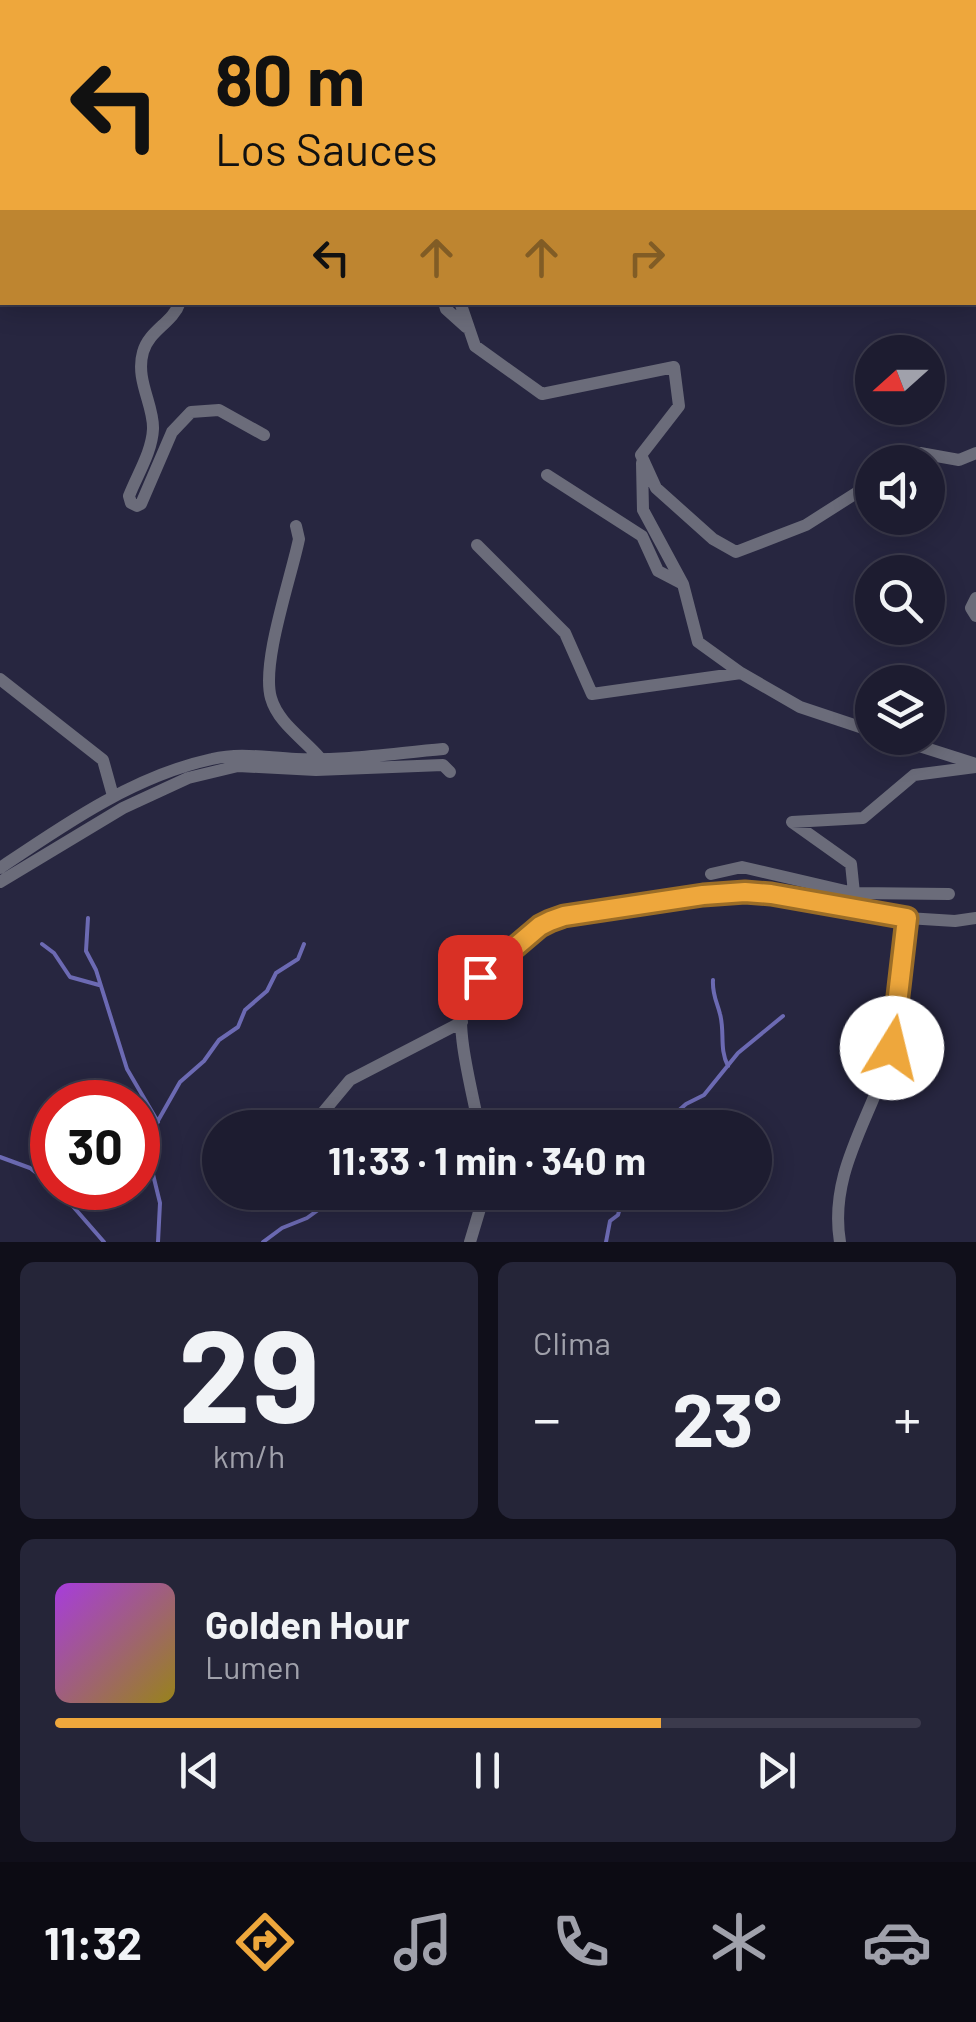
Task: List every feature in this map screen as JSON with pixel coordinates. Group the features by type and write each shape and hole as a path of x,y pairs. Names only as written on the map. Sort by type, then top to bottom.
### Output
{"street":[{"path":"179,305 174,316 148,340 142,354 144,398 153,434 129,496 131,503 141,504 172,432 190,412 220,410 264,435"},
{"path":"445,305 468,328"},
{"path":"461,305 475,346 542,394 674,368 680,406 642,455 644,510 684,584 698,642 741,674 800,707 855,725"},
{"path":"945,457 959,460 976,453"},
{"path":"642,455 656,488 713,539 736,552 806,524 855,494"},
{"path":"548,475 642,536 658,571 684,584"},
{"path":"296,526 299,539 275,636 271,697 282,720 320,758"},
{"path":"478,545 565,632 592,694 741,674"},
{"path":"976,598 971,608 976,616"},
{"path":"0,678 103,760 113,796"},
{"path":"0,868 113,796 210,759 241,754 320,758 443,749"},
{"path":"944,755 976,766"},
{"path":"0,882 123,808 188,778 238,766 316,770 443,765 450,772"},
{"path":"854,893 851,864 792,822 862,818 914,775 976,766"},
{"path":"711,874 742,868 854,893 949,894"},
{"path":"476,1110 462,1005 480,977 540,926 564,916 745,892 907,918 976,918"},
{"path":"840,1242 839,1208 847,1160 892,1048 907,918"},
{"path":"325,1110 350,1080 462,1022"},
{"path":"470,1242 480,1210"}],"waterway":[{"path":"88,918 86,951 133,1080"},
{"path":"42,944 54,953 70,977 99,985"},
{"path":"158,1242 160,1203 148,1154 155,1126 180,1082 204,1061 219,1040 238,1027 245,1010 267,991 276,973 298,959 304,944"},
{"path":"713,980 728,1066"},
{"path":"679,1110 704,1095 738,1053 783,1016"},
{"path":"0,1157 30,1168"},
{"path":"76,1210 104,1242"},
{"path":"263,1242 318,1210"},
{"path":"606,1242 610,1221 619,1210"}],"route":[{"path":"480,977 540,926 564,916 703,895 771,894 907,918 892,1048"}]}
